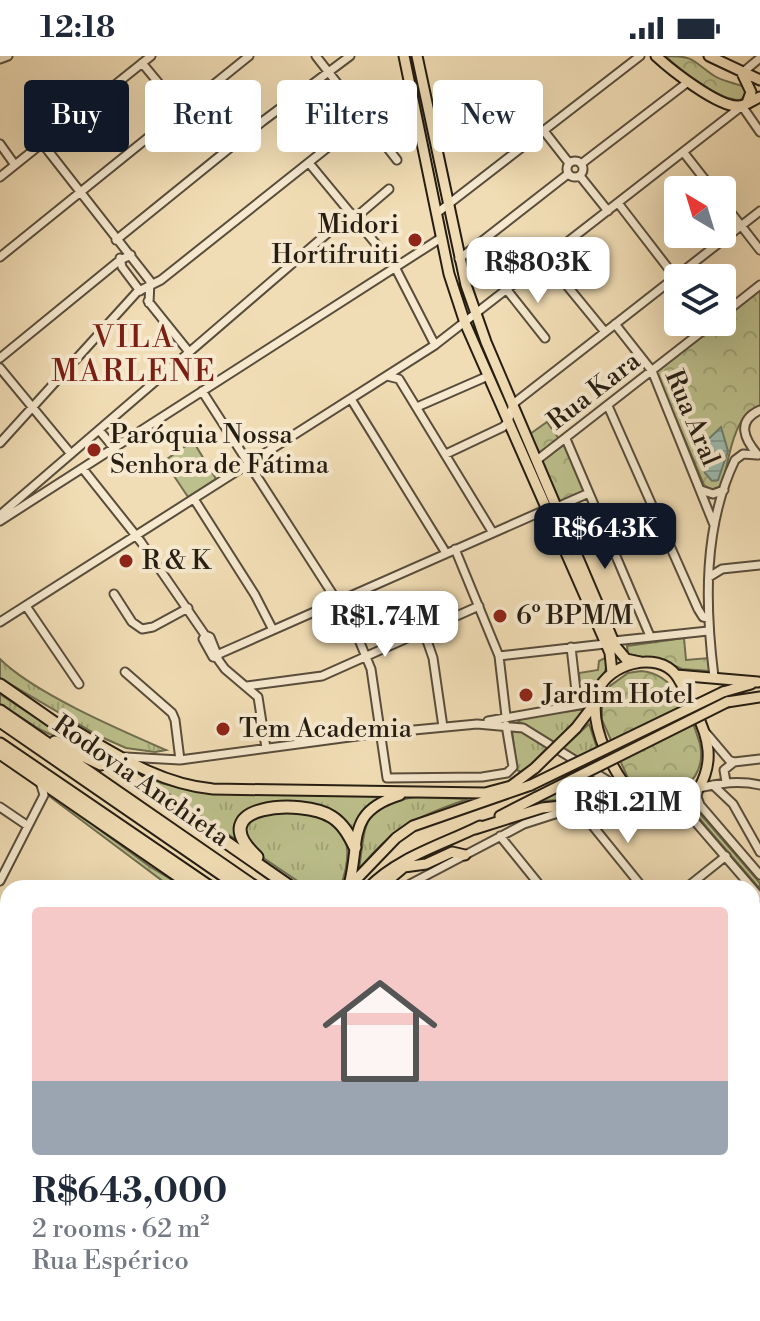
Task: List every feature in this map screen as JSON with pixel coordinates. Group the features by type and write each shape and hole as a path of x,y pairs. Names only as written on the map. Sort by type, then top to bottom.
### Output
{"highway":[{"path":"0,685 281,880"},
{"name":"Rodovia Anchieta","path":"0,711 244,880"},
{"name":"Rodovia Anchieta","path":"0,721 230,880"},
{"path":"24,728 128,776"},
{"path":"0,744 199,880"},
{"path":"0,753 184,880"},
{"path":"283,880 243,842 242,824 255,811 268,808 321,812 342,825 355,847"}],"main road":[{"path":"404,56 410,80"},
{"path":"417,56 459,259 476,315 610,642 612,673"},
{"path":"656,56 688,82 723,102 734,106 760,97"},
{"path":"709,56 760,80"},
{"path":"742,73 751,92 745,104"},
{"path":"417,116 451,283 465,323 545,510 610,642 626,659 658,665 676,675 759,682"},
{"path":"16,696 163,779 195,787 266,791 494,792 511,786 535,768 576,728 596,702 600,687 612,673 640,662"},
{"path":"378,880 444,841 542,808 637,799 670,802 699,788 709,762 703,726 676,675"},
{"path":"356,880 396,838 413,826 531,785 759,682"},
{"path":"475,829 725,697 760,697"},
{"path":"596,702 603,745 618,776 637,799"},
{"path":"349,880 361,822 368,811 385,800 411,792"},
{"path":"389,880 444,841"},
{"path":"404,867 426,864 452,852 465,855"}],"street":[{"path":"0,59 8,56"},
{"path":"121,80 151,56"},
{"path":"219,80 249,56"},
{"path":"316,56 335,80"},
{"path":"117,242 350,56"},
{"path":"437,213 640,56"},
{"path":"742,73 760,58"},
{"path":"142,63 156,80"},
{"path":"581,164 688,82"},
{"path":"721,123 726,111 723,102"},
{"path":"0,622 435,345 745,104 760,132"},
{"path":"544,131 569,163"},
{"path":"0,243 3,254 145,139"},
{"path":"0,144 15,165"},
{"path":"0,177 31,152"},
{"path":"49,152 150,281 149,303"},
{"path":"0,443 139,290 150,286 322,152"},
{"path":"391,152 397,160"},
{"path":"684,153 702,176"},
{"path":"577,161 581,164 583,172 580,176 568,174 566,167 569,163 577,161"},
{"path":"309,163 395,267 435,345"},
{"path":"459,259 568,174"},
{"path":"580,176 608,211"},
{"path":"0,518 189,352 353,215 389,189"},
{"path":"618,203 665,264"},
{"path":"692,264 760,211"},
{"path":"736,219 760,250"},
{"path":"0,518 21,510 441,238"},
{"path":"117,242 122,267 189,352"},
{"path":"0,358 120,260 131,255"},
{"path":"546,260 605,332"},
{"path":"736,304 760,285"},
{"path":"446,454 508,422 513,404 664,286"},
{"path":"507,290 545,338"},
{"name":"Rua Aral","path":"615,324 652,371 714,527"},
{"name":"Rua Kara","path":"537,460 696,336"},
{"path":"401,367 399,379 493,533"},
{"path":"0,368 71,454"},
{"path":"387,376 399,379"},
{"path":"417,407 488,376"},
{"path":"202,391 339,600 368,657 385,776 389,779 482,777 507,773 512,769 499,656 455,549"},
{"path":"351,399 446,553"},
{"path":"608,406 700,614 708,618"},
{"path":"759,457 745,439 744,427 748,417 760,410"},
{"path":"99,430 114,448"},
{"path":"566,439 650,636"},
{"path":"714,677 708,631 708,579 714,527 737,458 746,454 759,457"},
{"path":"83,469 136,535 205,635 210,637 225,669 260,700"},
{"name":"Rua Aral","path":"701,490 713,494 724,490"},
{"path":"557,507 589,493"},
{"path":"194,499 255,595 273,630"},
{"path":"15,502 21,510"},
{"path":"218,656 545,510"},
{"path":"710,558 715,566 722,569"},
{"path":"708,579 722,569 760,565"},
{"path":"114,594 134,625 142,629 153,627 188,608"},
{"path":"26,606 79,684"},
{"path":"247,686 322,676 479,606"},
{"path":"499,656 708,631"},
{"path":"424,632 433,658 443,727"},
{"path":"571,647 577,700"},
{"path":"125,672 172,713 180,760"},
{"path":"266,683 260,700 266,748"},
{"path":"120,757 180,760 380,733 506,720 596,702"},
{"path":"506,720 637,799"},
{"path":"703,726 721,753 734,762"},
{"path":"726,782 724,770 734,762 760,759"},
{"path":"1,880 44,795 37,778"},
{"path":"733,804 731,792 736,781"},
{"path":"760,785 726,782 699,788 697,797 700,805 760,875"},
{"path":"713,785 733,804 760,852"},
{"path":"44,795 59,793"},
{"path":"600,802 592,815 592,825 637,880"},
{"path":"670,802 685,810 746,880"},
{"path":"418,880 539,818 587,803"},
{"path":"0,807 28,826"},
{"path":"500,836 536,880"},
{"path":"696,880 726,856"}],"green space":[{"path":"665,56 692,60 716,77 745,87 746,95 740,100 722,96"},
{"path":"760,290 760,406 743,419 733,440 722,486 711,490 704,485 656,372 702,336 736,336 736,309"},
{"path":"547,422 559,439 540,454 530,434"},
{"path":"193,441 216,479 188,497 164,461"},
{"path":"565,444 585,491 559,502 541,462"},
{"path":"684,638 686,660 709,658 710,671 682,669 666,662 628,654 627,646"},
{"path":"607,657 604,673 591,699 581,699 579,673 598,670 599,661"},
{"path":"0,659 55,697 166,750 155,752 126,748 99,736 0,678"},
{"path":"628,673 653,673 672,687 692,720 700,744 700,762 695,777 683,788 666,795 635,786 627,776 602,720 602,706 610,686"},
{"path":"0,694 86,751 39,729 0,704"},
{"path":"586,709 579,720 554,742 513,718"},
{"path":"589,724 597,748 578,757 563,748"},
{"path":"515,728 548,747 523,773 517,770 512,731"},
{"path":"121,761 161,783 199,792 382,796 361,814 354,836 332,811 315,805 285,802 255,807 244,814 237,825 235,839"},
{"path":"593,775 629,797 539,801"},
{"path":"49,796 172,880 161,880"},
{"path":"416,797 468,799 435,811 395,833 359,869 366,828 376,811 385,805"},
{"path":"692,798 696,809 757,880 752,880 685,802"},
{"path":"266,812 295,812 323,816 333,822 340,829 347,847 342,880 296,880 249,845 245,825 250,819"}],"shaded area":[{"path":"721,427 728,451 718,480 712,481 705,473 699,448"}],"place":[{"name":"Midori Hortifruiti","path":"415,240"},
{"name":"Paróquia Nossa Senhora de Fátima","path":"94,450"},
{"name":"R & K","path":"126,561"},
{"name":"6º BPM/M","path":"500,616"},
{"name":"Jardim Hotel","path":"526,695"},
{"name":"Tem Academia","path":"223,729"}],"district":[{"name":"VILA MARLENE","path":"134,355"}]}
